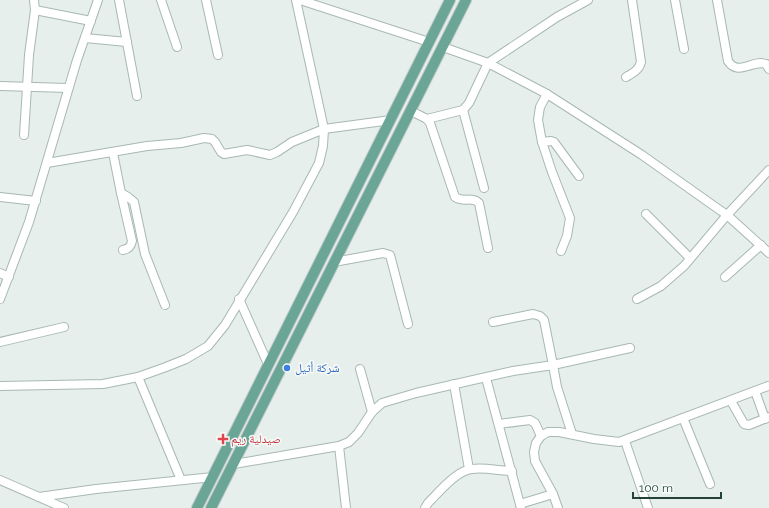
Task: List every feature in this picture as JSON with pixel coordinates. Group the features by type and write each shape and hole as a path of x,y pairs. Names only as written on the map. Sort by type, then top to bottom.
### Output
{"main road":[{"path":"197,508 450,0"},
{"path":"211,508 466,0"},
{"path":"298,306 310,310"}],"street":[{"path":"24,135 30,43 35,10 34,0"},
{"path":"0,299 36,201 68,88 98,0"},
{"path":"119,0 137,96"},
{"path":"161,0 177,47"},
{"path":"206,0 218,55"},
{"path":"0,386 103,384 138,377 186,358 208,346 225,324 293,212 319,162 323,146 324,129 296,0"},
{"path":"300,0 429,42"},
{"path":"427,119 463,110 469,103 488,63 557,17 588,0"},
{"path":"626,77 636,72 640,67 641,62 632,0"},
{"path":"675,0 684,49"},
{"path":"717,0 730,65 740,68 763,63 766,64 769,69"},
{"path":"35,10 91,21"},
{"path":"86,38 127,42"},
{"path":"443,47 488,63 547,94 642,155 727,215 769,253"},
{"path":"0,86 68,88"},
{"path":"547,94 538,113 542,142 570,218 567,236 561,251"},
{"path":"463,110 484,188"},
{"path":"411,111 427,119 432,129 456,197 460,200 473,200 478,203 488,248"},
{"path":"47,163 113,153 147,146 181,143 204,138 212,139 224,154 247,150 270,155 292,142 324,129 391,120"},
{"path":"542,142 554,142 579,176"},
{"path":"113,153 132,241 131,246 123,250"},
{"path":"637,299 661,286 684,266 727,215 769,170"},
{"path":"121,192 134,202 145,254 165,305"},
{"path":"0,197 36,201"},
{"path":"646,214 690,258"},
{"path":"725,277 761,245"},
{"path":"334,262 383,253 390,256 408,324"},
{"path":"0,273 9,277"},
{"path":"239,300 268,364"},
{"path":"493,322 533,314 540,316 544,320 558,387 572,434"},
{"path":"0,342 64,327"},
{"path":"234,464 339,446 349,442 358,433 372,412 382,403 416,392 630,348"},
{"path":"360,369 372,412"},
{"path":"138,377 181,480"},
{"path":"486,378 521,506 553,494"},
{"path":"454,384 470,469"},
{"path":"558,508 553,494 535,461 534,452 536,443 541,436 548,432 559,432 602,440 619,442 625,441 768,386"},
{"path":"731,401 744,424 749,425 767,418 755,391"},
{"path":"684,418 710,484"},
{"path":"499,424 530,420 535,423 541,436"},
{"path":"625,441 648,508"},
{"path":"339,446 346,508"},
{"path":"425,508 428,503 458,474 470,469 512,472"},
{"path":"39,497 96,489 213,477"},
{"path":"0,480 64,508"}],"place":[{"name":"شركة أثيل","path":"287,368"},
{"name":"صيدلية ريم","path":"223,439"}]}
